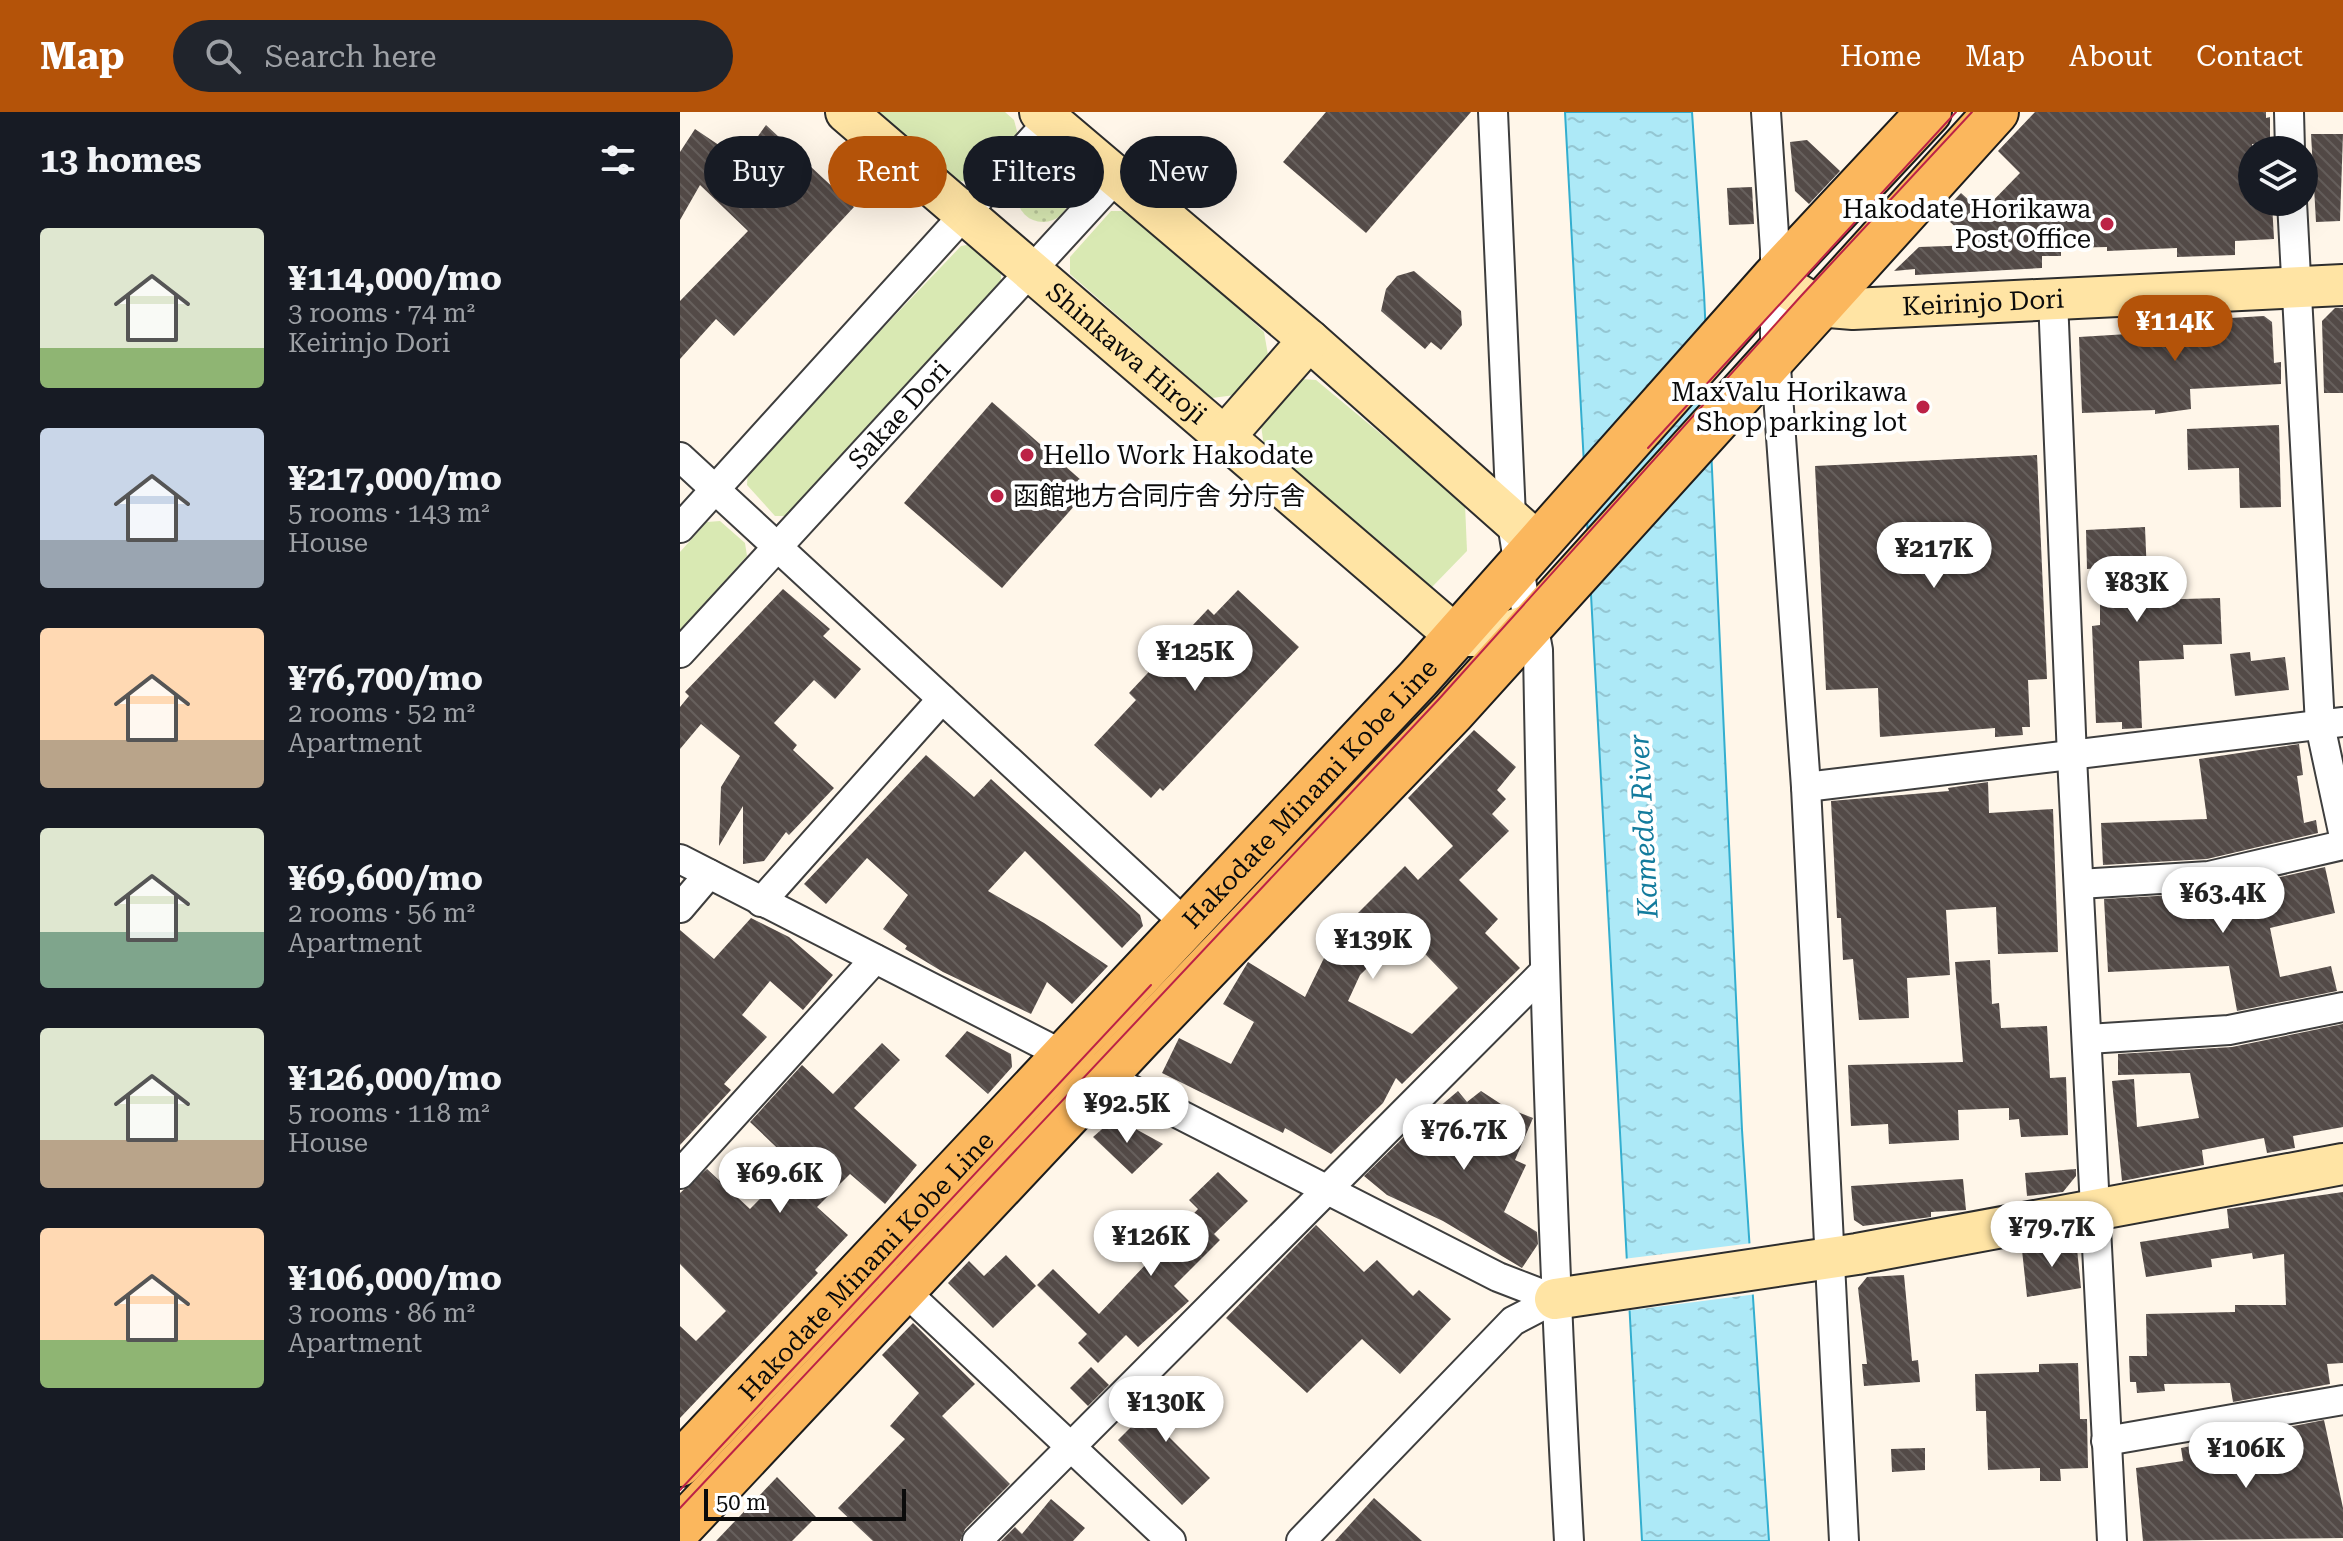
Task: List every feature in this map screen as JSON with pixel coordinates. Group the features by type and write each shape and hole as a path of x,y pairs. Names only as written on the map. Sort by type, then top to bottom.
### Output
{"main road":[{"name":"Hakodate Minami Kobe Line","path":"680,1464 1456,636 1523,542 1570,508 1773,279 1929,112"},
{"name":"Hakodate Minami Kobe Line","path":"680,1528 1452,713 1817,306 1996,112"}],"street":[{"name":"Shinkawa Hiroji","path":"846,112 1456,636"},
{"path":"1493,112 1525,604 1533,623 1538,650 1543,973 1555,1299 1569,1541"},
{"path":"1766,112 1775,250 1775,353 1806,787 1844,1541"},
{"path":"2289,112 2290,136"},
{"path":"680,528 967,214 1045,116 1309,340 1523,542"},
{"name":"Sakae Dori","path":"680,653 1117,177"},
{"path":"2292,216 2295,287 2343,832"},
{"name":"Keirinjo Dori","path":"1773,279 1817,306 1853,309 2343,285"},
{"path":"2053,299 2072,757 2112,1541"},
{"path":"1225,436 1309,340"},
{"path":"680,457 1186,924"},
{"path":"1456,636 1496,636 1533,623"},
{"path":"761,902 942,699"},
{"path":"1806,787 2332,724"},
{"path":"2079,884 2209,876 2343,845"},
{"path":"680,859 1060,1056 1090,1067 1106,1078 1329,1188 1498,1277 1555,1299"},
{"path":"680,908 709,874"},
{"path":"680,1174 875,959"},
{"path":"977,1541 1543,973"},
{"path":"2088,1039 2229,1030 2343,1007"},
{"path":"1301,1541 1513,1321 1555,1299 1625,1286 1828,1259 2343,1164"},
{"path":"871,1259 1171,1541"},
{"path":"2106,1441 2343,1400"}],"green space":[{"path":"878,112 1005,112 1014,120 1018,135 963,136 963,181 957,181 947,172 947,136 905,136"},
{"path":"1020,208 1066,208 1053,220 1043,222 1025,214"},
{"path":"1111,211 1132,211 1264,332 1268,355 1235,395 1212,398 1070,274 1070,257"},
{"path":"973,244 1001,268 1001,283 788,516 775,516 747,485 748,470 961,246"},
{"path":"1302,379 1316,380 1465,504 1467,551 1432,587 1264,447 1261,425"},
{"path":"720,521 745,543 747,556 680,631 680,552 707,522"}],"water":[{"name":"Kameda River","path":"1565,112 1692,112 1704,293 1742,1130 1769,1541 1642,1541"}],"pier":[{"path":"1753,1243 1757,1294 1625,1311 1623,1259"}],"building":[{"path":"1326,112 1471,112 1366,233 1283,162"},
{"path":"2035,112 2266,112 2266,118 2270,117 2270,136 2238,136 2238,216 2273,216 2274,239 2235,241 2235,255 2177,257 2177,248 2107,251 2107,247 2061,248 2061,256 2042,256 2042,268 1915,275 1915,269 1894,271 1919,247 1976,245 1941,214 1961,193 1982,212 2020,173 1998,151"},
{"path":"766,125 778,136 758,136"},
{"path":"695,129 705,136 704,189 700,185 680,220 680,152"},
{"path":"2343,134 2340,221 2316,222 2318,136 2311,136"},
{"path":"1807,140 1840,171 1809,204 1795,191 1790,142"},
{"path":"812,168 828,183 828,208 853,208 734,336 716,319 680,359 680,301 748,231 724,208 812,208"},
{"path":"1752,187 1754,224 1729,225 1727,188"},
{"path":"1414,271 1461,311 1462,325 1441,350 1431,342 1425,349 1381,311 1386,289 1397,276"},
{"path":"2335,308 2343,308 2343,393 2324,393 2322,321"},
{"path":"2264,316 2272,322 2274,363 2281,362 2281,384 2190,389 2191,409 2155,414 2155,410 2082,413 2079,337 2128,334 2128,324"},
{"name":"函館地方合同庁舎 分庁舎","path":"992,402 1090,488 1002,588 904,503"},
{"path":"2279,425 2281,507 2240,508 2239,468 2188,470 2187,429"},
{"path":"2037,455 2047,679 2028,680 2030,727 2022,727 2023,735 1995,737 1995,728 1880,737 1878,688 1826,690 1815,466"},
{"path":"2145,527 2148,600 2220,598 2222,644 2183,645 2184,659 2139,661 2142,728 2122,729 2122,722 2096,723 2092,626 2100,625 2100,568 2087,569 2086,530"},
{"path":"783,589 830,629 823,636 861,669 835,699 814,680 774,723 797,745 793,750 834,788 789,835 786,832 764,861 743,864 743,806 719,846 721,787 740,756 701,724 680,749 680,707 689,696 685,692"},
{"path":"1238,590 1299,647 1163,791 1160,788 1151,798 1094,745 1136,700 1129,693 1208,609 1214,615"},
{"path":"2250,652 2251,661 2285,657 2289,690 2235,696 2230,654"},
{"path":"1474,730 1516,767 1497,790 1506,799 1492,814 1509,831 1459,880 1498,919 1485,933 1520,968 1402,1084 1396,1078 1383,1103 1331,1154 1285,1128 1283,1133 1162,1073 1179,1038 1231,1064 1254,1022 1223,1004 1248,962 1305,997 1324,958 1319,952 1405,866 1418,880 1453,846 1408,798","holes":["1404,932 1458,988 1412,1034 1348,1001 1360,975"]},
{"path":"2299,744 2303,775 2297,776 2304,823 2316,820 2318,833 2207,859 2103,865 2101,823 2207,819 2199,759"},
{"path":"926,755 974,797 991,779 1140,915 1143,926 1122,948 1025,851 988,891 1044,923 1108,966 1072,1004 1047,982 1031,1014 943,972 905,949 907,946 883,929 908,895 867,858 826,904 804,884"},
{"path":"1988,782 1989,813 2053,809 2058,952 1998,954 1996,907 1946,910 1950,975 1907,978 1909,1018 1859,1020 1853,959 1843,960 1841,918 1837,918 1831,801 1949,791 1948,788"},
{"path":"2325,867 2335,913 2270,928 2280,977 2331,966 2337,991 2237,1011 2229,966 2108,972 2104,899 2210,893"},
{"path":"751,918 789,937 833,975 803,1010 770,981 742,1015 767,1037 724,1084 731,1090 680,1145 680,930 714,959"},
{"path":"1990,960 1992,1004 1999,1003 2001,1028 2047,1026 2050,1078 2066,1077 2068,1135 2021,1137 2019,1119 2009,1120 2009,1108 1958,1110 1959,1140 1889,1144 1888,1124 1851,1126 1848,1065 1963,1062 1955,962"},
{"path":"2343,1024 2343,1127 2293,1136 2295,1148 2267,1153 2264,1138 2202,1150 2204,1165 2122,1181 2112,1081 2134,1079 2137,1127 2199,1118 2190,1073 2118,1075 2118,1054 2232,1047"},
{"path":"967,1031 1011,1054 1012,1067 988,1094 945,1056"},
{"path":"882,1043 900,1060 854,1108 917,1165 885,1204 850,1174 817,1207 848,1235 815,1270 818,1273 680,1418 680,1326 696,1341 726,1311 680,1264 680,1193 707,1169 750,1209 794,1164 750,1122 802,1065 833,1094"},
{"path":"1458,1091 1467,1102 1481,1091 1507,1108 1533,1118 1515,1160 1526,1165 1504,1212 1537,1232 1538,1244 1522,1268 1443,1221 1387,1195 1364,1176"},
{"path":"1123,1122 1163,1144 1132,1174 1093,1137 1109,1123"},
{"path":"2076,1169 2076,1176 2063,1192 2027,1196 2025,1173"},
{"path":"1218,1172 1248,1201 1214,1234 1220,1240 1174,1286 1189,1301 1138,1347 1126,1335 1098,1363 1078,1343 1087,1334 1037,1285 1053,1269 1099,1314 1198,1209 1189,1200"},
{"path":"1963,1179 1966,1210 1931,1212 1931,1217 1863,1226 1854,1220 1851,1186"},
{"path":"2343,1192 2343,1363 2327,1364 2330,1384 2233,1402 2230,1383 2164,1384 2165,1391 2137,1393 2136,1382 2130,1382 2129,1356 2147,1356 2146,1314 2235,1312 2235,1305 2286,1305 2284,1254 2253,1259 2252,1253 2211,1259 2212,1267 2146,1277 2140,1242 2229,1228 2227,1209"},
{"path":"1316,1225 1364,1272 1377,1260 1413,1296 1419,1290 1451,1319 1400,1374 1362,1339 1307,1393 1226,1318"},
{"path":"2067,1240 2077,1249 2081,1288 2027,1297 2022,1250 2051,1247 2050,1242"},
{"path":"1006,1255 1036,1286 993,1328 948,1283 969,1261 984,1276"},
{"path":"1904,1275 1912,1361 1918,1360 1920,1382 1864,1386 1862,1364 1867,1364 1858,1288 1867,1277"},
{"path":"913,1323 975,1384 942,1416 1010,1484 965,1529 960,1541 873,1541 838,1508 905,1439 890,1426 919,1393 882,1355"},
{"path":"2078,1363 2080,1419 2087,1419 2088,1468 2060,1469 2061,1481 2040,1481 2040,1468 1988,1470 1986,1411 1976,1411 1975,1374 2039,1372 2039,1364"},
{"path":"1091,1367 1109,1385 1088,1406 1070,1388"},
{"path":"1177,1381 1200,1403 1167,1435 1210,1478 1182,1505 1118,1440"},
{"path":"2324,1420 2343,1508 2343,1538 2143,1541 2136,1468 2183,1461 2181,1448"},
{"path":"1925,1448 1925,1470 1892,1472 1891,1449"},
{"path":"777,1477 816,1517 792,1541 716,1541"},
{"path":"1374,1498 1422,1541 1335,1541"},
{"path":"1051,1499 1085,1528 1073,1541 1001,1541 1015,1527 1022,1534"}],"tram line":[{"path":"1648,448 1956,112"},
{"path":"680,1508 1439,699 1801,296 1972,112"},
{"path":"680,1490 1151,985"}],"place":[{"name":"Hakodate Horikawa Post Office","path":"2107,224"},
{"name":"MaxValu Horikawa Shop parking lot","path":"1923,407"},
{"name":"Hello Work Hakodate","path":"1027,455"},
{"name":"函館地方合同庁舎 分庁舎","path":"997,496"}]}
